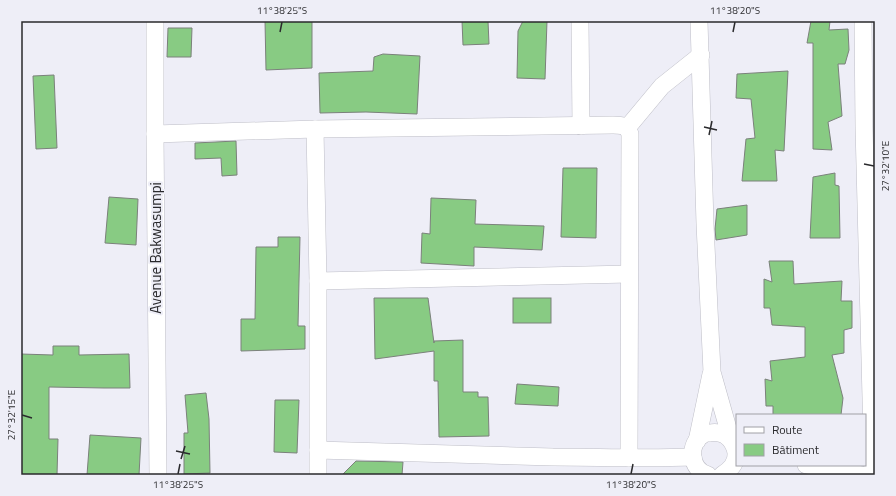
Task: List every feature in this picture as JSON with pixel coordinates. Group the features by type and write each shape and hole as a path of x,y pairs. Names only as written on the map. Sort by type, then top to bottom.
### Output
{"street":[{"name":"Avenue Bakwasumpi","path":"155,21 158,475"},
{"path":"580,21 581,126"},
{"path":"699,21 705,224 712,372 735,450 734,464 726,474"},
{"path":"863,21 870,127 872,475"},
{"path":"627,128 662,86 700,55"},
{"path":"155,134 314,129 618,125 627,128 630,134 629,458"},
{"path":"314,129 318,281 318,475"},
{"path":"318,281 629,274"},
{"path":"697,441 712,372"},
{"path":"700,469 693,448 704,434 714,432 723,434 735,450"},
{"path":"318,450 665,458 700,469"},
{"path":"812,466 862,475"}],"building":[{"path":"265,21 312,21 312,68 266,70"},
{"path":"462,21 488,21 489,44 463,45"},
{"path":"523,21 547,21 545,79 517,78 518,31"},
{"path":"811,21 830,21 829,30 848,29 849,50 845,64 838,64 842,116 828,122 832,150 813,149 813,43 807,43"},
{"path":"168,28 192,28 191,57 167,57"},
{"path":"383,54 420,56 417,114 366,112 320,113 319,73 373,71 374,57"},
{"path":"788,71 784,151 775,150 777,181 742,181 746,139 755,138 751,99 736,98 737,74"},
{"path":"54,75 57,148 36,149 33,76"},
{"path":"236,141 237,175 222,176 221,158 195,159 195,143"},
{"path":"563,168 597,168 596,238 561,237"},
{"path":"835,173 835,185 839,186 840,238 810,238 813,177"},
{"path":"109,197 138,199 136,245 105,243"},
{"path":"431,198 476,200 475,224 544,226 542,250 474,247 474,266 421,263 422,233 430,234"},
{"path":"747,205 747,235 716,240 715,229 717,209"},
{"path":"278,237 300,237 298,326 305,326 305,349 241,351 241,319 255,319 256,247 278,247"},
{"path":"769,261 793,261 794,284 842,281 841,301 852,301 852,328 844,330 844,353 832,355 843,398 841,414 773,414 773,406 766,406 765,379 772,381 770,361 805,357 805,327 772,325 770,308 764,308 764,279 772,282"},
{"path":"374,298 428,298 434,343 434,341 463,340 463,392 478,392 478,397 488,397 489,436 439,437 438,381 434,381 434,351 375,359"},
{"path":"513,298 551,298 551,323 513,323"},
{"path":"53,346 79,346 79,355 129,354 130,388 49,387 49,439 58,439 57,475 21,475 21,354 53,355"},
{"path":"517,384 559,387 558,406 515,404"},
{"path":"206,393 209,419 210,473 184,474 184,433 188,433 185,395"},
{"path":"275,400 299,400 297,453 274,452"},
{"path":"90,435 141,438 139,475 87,475"},
{"path":"356,461 403,462 402,475 342,475"}]}
